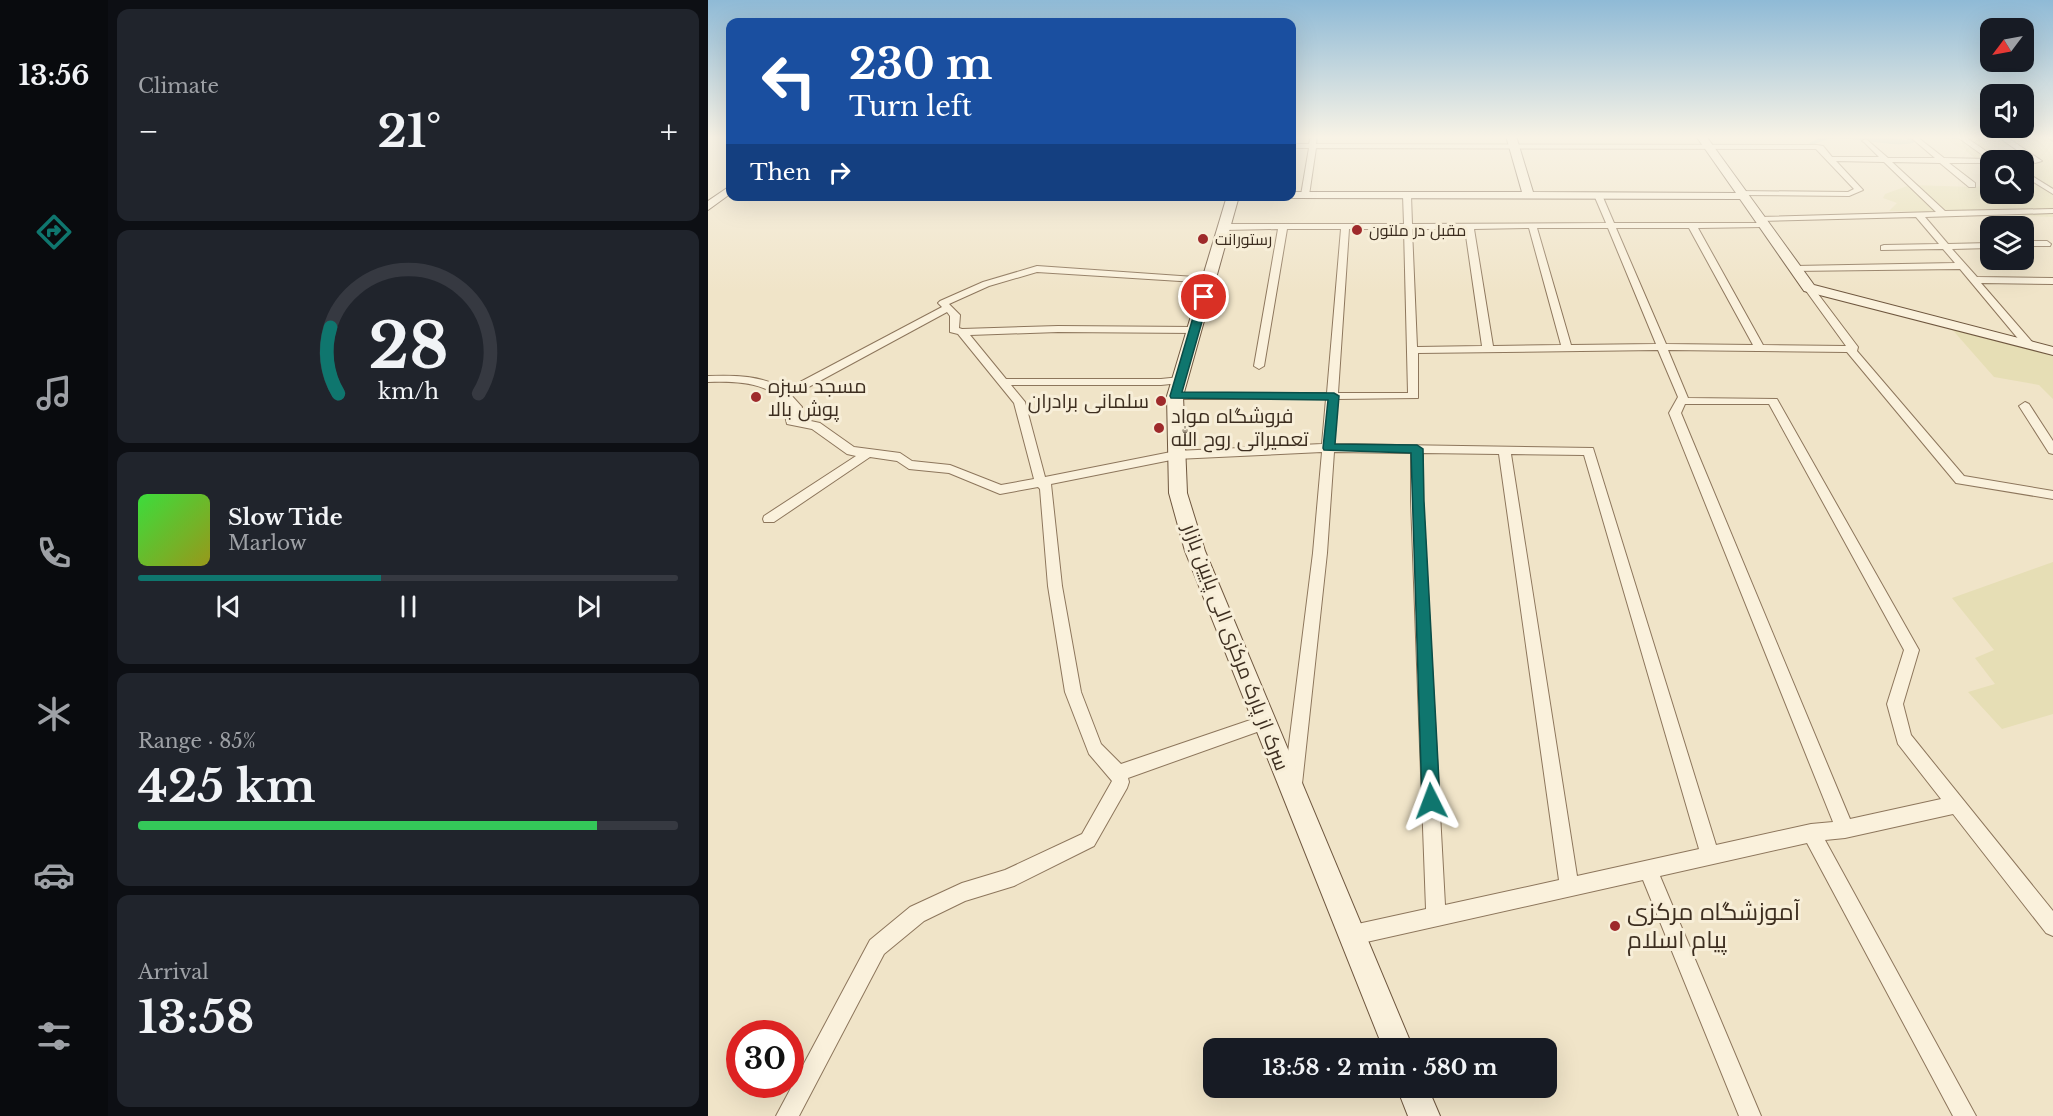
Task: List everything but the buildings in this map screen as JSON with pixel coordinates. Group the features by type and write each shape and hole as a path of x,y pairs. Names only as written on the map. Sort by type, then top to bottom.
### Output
{"street":[{"path":"1305,195 1306,188"},
{"path":"1526,188 1528,195"},
{"path":"1413,350 1664,347 1854,349 1737,188"},
{"path":"1296,195 1742,195 1856,193 1859,190 1857,188"},
{"path":"1916,188 1943,214"},
{"path":"708,193 726,192"},
{"path":"708,207 726,194"},
{"path":"1002,382 1161,382 1178,388 1334,396 1414,396 1407,195"},
{"path":"1598,195 1664,347 1683,397 1675,413 1845,829"},
{"name":"سرک از پارک مرکزی الی پایین بازار","path":"1232,201 1178,388 1176,454 1178,493 1194,551 1394,1038"},
{"path":"1224,227 1692,225 2053,211"},
{"path":"1919,215 2029,345"},
{"path":"1469,225 1488,349"},
{"path":"1532,225 1567,348"},
{"path":"1692,225 1760,348"},
{"path":"1259,366 1283,226"},
{"path":"1293,790 1320,554 1334,396 1345,226"},
{"path":"2034,244 2047,244"},
{"path":"1884,248 1980,246"},
{"path":"1795,269 1963,266"},
{"path":"1195,330 1058,329 962,332 954,330 955,315 943,303 986,284 1036,269 1209,281"},
{"path":"1975,280 2053,281"},
{"path":"1809,288 2053,351"},
{"path":"785,395 948,308"},
{"path":"787,1116 877,947 917,914 962,892 1007,879 1088,840 1121,782 1118,773 1095,749 1072,692 1055,586 1046,487 1041,483 1019,402 962,332"},
{"path":"1850,349 1960,480 2053,495"},
{"path":"708,379 737,377 785,395 796,407 791,415 792,421 816,426 851,451 900,457 909,465 950,470 973,477 1000,490 1176,454 1329,448 1589,452 1710,855"},
{"path":"1681,400 1773,400 1912,650 1894,704 1904,739 2053,926"},
{"path":"2025,406 2053,450"},
{"path":"1417,449 1436,916"},
{"path":"1504,450 1569,887"},
{"path":"769,519 868,453"},
{"path":"1118,773 1265,722"},
{"path":"1353,935 1810,833 1845,829 1955,805"},
{"path":"1810,833 1965,1116"},
{"path":"1648,869 1750,1116"},
{"path":"1417,1098 1424,1116"}],"shaded area":[{"path":"1901,188 1980,188 1980,204 2034,204 2034,188 2053,188 2053,217 1889,211 1897,203 1883,198 1885,194"},
{"path":"1950,327 2053,353 2053,399 2039,385 1994,377"},
{"path":"2053,562 2053,714 2002,729 1968,692 1995,684 1975,658 1994,650 1952,598"}],"place":[{"name":"مقبل در ملتون","path":"1357,230"},
{"name":"رستورانت","path":"1203,239"},
{"name":"مسجد سبزه پوش بالا","path":"756,397"},
{"name":"سلمانی برادران","path":"1161,401"},
{"name":"فروشگاه مواد تعمیراتی روح الله","path":"1159,428"},
{"name":"آموزشگاه مرکزی پیام اسلام","path":"1615,926"}],"route":[{"path":"1204,297 1175,396 1334,396 1329,448 1417,449 1431,801"}]}
